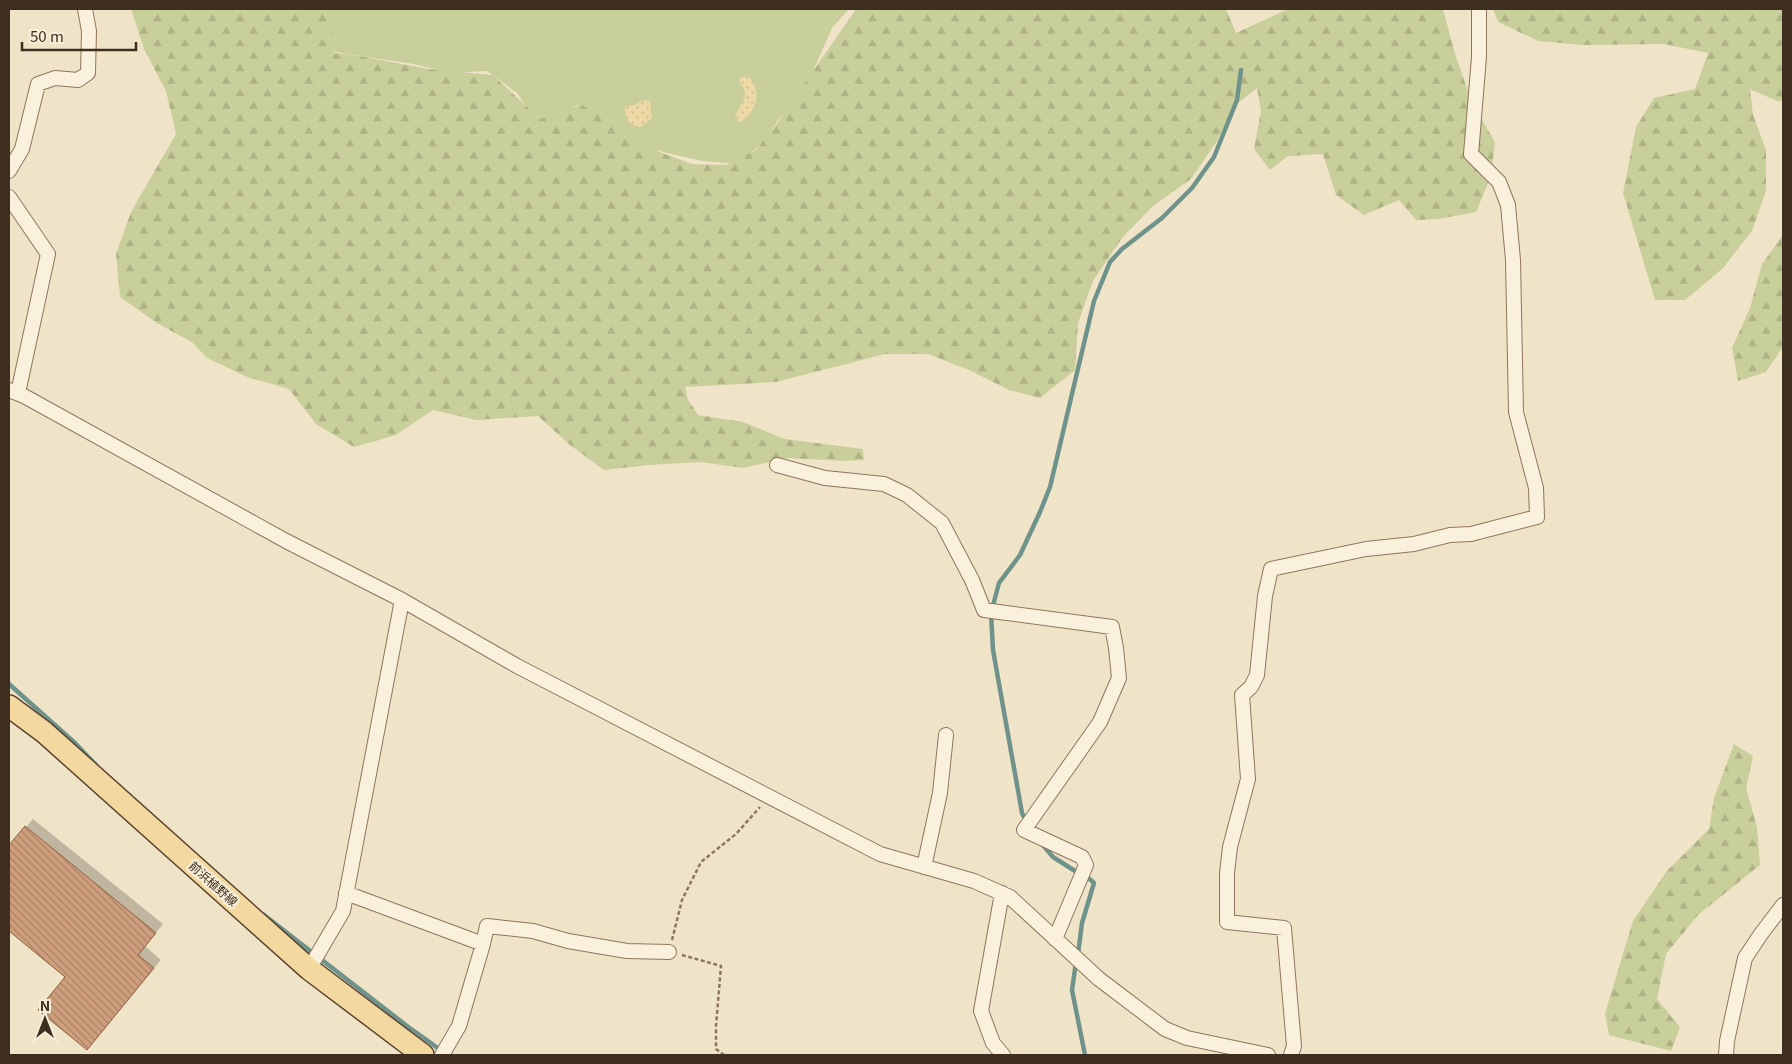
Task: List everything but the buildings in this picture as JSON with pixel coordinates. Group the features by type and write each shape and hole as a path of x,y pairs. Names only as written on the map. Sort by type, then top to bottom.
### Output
{"main road":[{"name":"前浜植野線","path":"9,706 44,732 309,969 423,1055"}],"street":[{"path":"9,169 22,149 38,84 55,78 78,80 88,72 89,31 85,9"},
{"path":"1291,1055 1294,1046 1284,928 1227,922 1227,873 1230,847 1248,779 1242,695 1251,687 1257,675 1271,569 1366,549 1414,544 1450,535 1471,534 1537,517 1536,488 1516,412 1513,260 1508,205 1499,182 1471,154 1480,57 1480,9"},
{"path":"9,198 48,254 13,392 286,541 402,600 517,666 880,854 974,881 1010,897 1099,979 1165,1029 1187,1038 1268,1055"},
{"path":"777,465 825,478 884,484 907,495 942,523 972,580 984,610 1112,627 1119,678 1100,722 1024,830 1082,857 1086,866 1055,939"},
{"path":"309,969 343,911 402,600"},
{"path":"924,867 940,793 946,735"},
{"path":"346,893 483,944"},
{"path":"1002,893 981,1011 993,1043 1003,1055"},
{"path":"1726,1055 1727,1041 1745,958 1783,905"},
{"path":"442,1055 459,1026 487,926 534,931 568,941 627,952 669,952"}],"path":[{"path":"724,1055 716,1048 721,966 669,952 682,900 701,862 736,834 770,797"}],"green space":[{"path":"131,9 344,9 333,22 334,53 429,69 493,75 540,119 581,105 610,118 634,140 662,153 692,164 727,165 756,150 776,125 856,9 1226,9 1236,33 1288,9 1443,9 1455,54 1472,103 1495,142 1491,176 1476,212 1438,219 1416,220 1399,200 1364,215 1336,195 1323,154 1288,156 1270,170 1254,149 1261,111 1257,88 1233,107 1217,141 1191,179 1153,206 1122,238 1093,281 1078,323 1075,370 1040,398 1009,390 969,370 928,354 885,354 776,382 685,387 688,400 698,415 743,422 785,439 863,449 864,460 787,458 743,468 700,462 604,470 570,445 538,416 476,420 433,410 396,435 354,447 316,424 289,389 247,377 207,358 193,343 157,323 120,297 116,254 131,212 176,134 166,91 144,49"},
{"path":"339,9 849,9 832,28 803,94 778,120 766,140 738,164 702,161 634,143 610,118 577,105 546,126 538,124 517,93 487,71 450,73 414,64 332,51 330,22"},
{"path":"1493,9 1783,9 1783,101 1777,101 1750,89 1753,115 1766,150 1766,191 1752,231 1722,269 1685,300 1655,300 1623,193 1636,127 1654,98 1695,89 1708,53 1664,44 1582,45 1538,41 1498,22"},
{"path":"1783,235 1783,347 1766,372 1738,381 1732,348 1750,308 1762,264"},
{"path":"1734,744 1753,756 1746,788 1757,827 1760,865 1698,915 1666,954 1657,999 1680,1027 1671,1051 1609,1035 1605,1013 1633,921 1666,872 1709,829 1714,798"}],"sand":[{"path":"749,77 753,83 756,101 751,112 741,122 735,117 745,95 739,80 739,78"},
{"path":"642,100 650,101 652,118 640,127 630,123 625,106 635,105"}],"waterway":[{"path":"1027,823 1022,813 993,650 991,613 999,583 1020,555 1050,487 1094,301 1110,262 1122,249 1162,218 1192,188 1214,157 1237,100 1241,70"},
{"path":"9,684 75,743 96,765"},
{"path":"1042,844 1053,857 1075,871 1084,874 1094,883 1082,923 1078,954"},
{"path":"264,915 442,1051"},
{"path":"1076,962 1072,990 1085,1055"}]}
